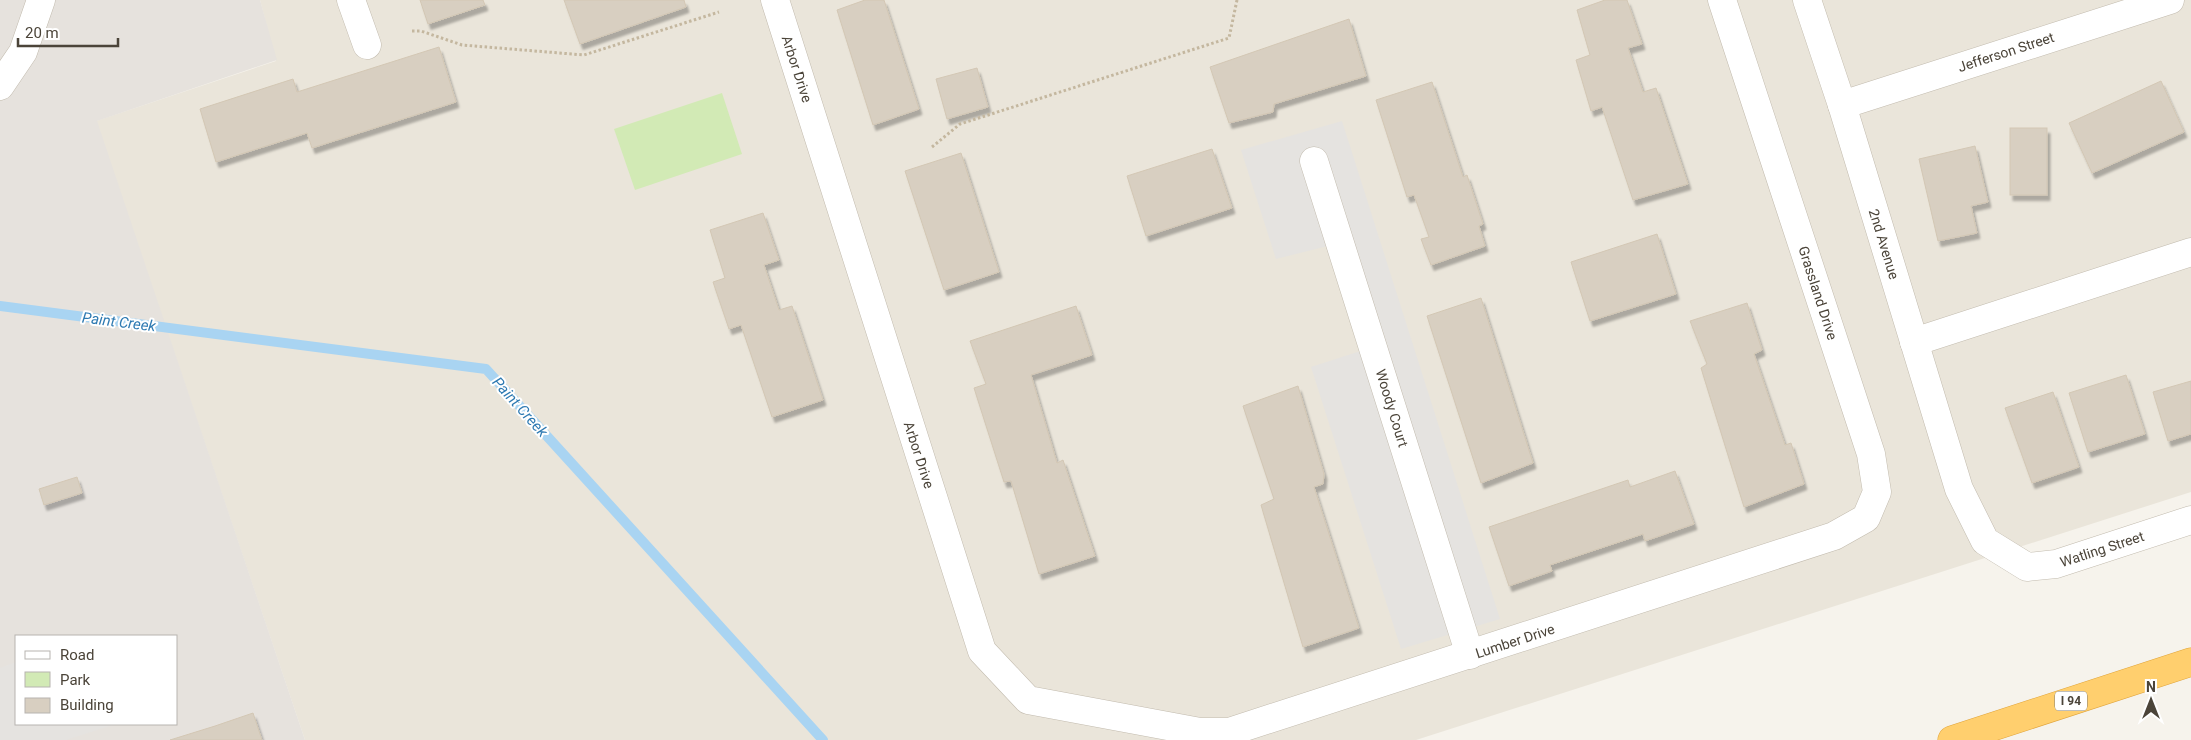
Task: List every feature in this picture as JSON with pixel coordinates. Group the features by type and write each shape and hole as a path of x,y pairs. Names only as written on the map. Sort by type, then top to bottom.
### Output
{"highway":[{"name":"I 94","path":"1952,740 2191,662"}],"street":[{"path":"0,86 23,52 41,0"},
{"path":"351,0 367,45"},
{"name":"Arbor Drive","path":"774,0 982,652 1028,700 1200,732 1229,732"},
{"name":"Grassland Drive","path":"1722,0 1871,454 1877,492 1866,518 1834,536 1801,547"},
{"name":"2nd Avenue","path":"1807,0 1842,105 1959,489"},
{"name":"Jefferson Street","path":"1842,105 2170,0"},
{"name":"Woody Court","path":"1314,161 1470,655"},
{"path":"1914,342 2191,252"},
{"name":"Watling Street","path":"1959,489 1986,541 2027,567 2056,564 2191,520"},
{"name":"Lumber Drive","path":"1229,732 1801,547"}],"path":[{"path":"932,147 960,124 1230,38 1237,0"},
{"path":"412,31 421,31 462,45 584,56 719,12"}],"shaded area":[{"path":"0,0 260,0 277,60 97,121 305,740 0,740"},
{"path":"260,0 2191,0 2191,492 1416,740 305,740 96,121 276,61"},
{"path":"1342,121 1500,619 1401,649 1311,367 1373,347 1340,243 1276,259 1241,150"},
{"path":"15,662 15,725 113,725 66,740 0,740 0,668"}],"green space":[{"path":"722,93 742,154 635,190 614,129"}],"building":[{"path":"420,0 483,0 485,5 428,24"},
{"path":"564,0 684,0 686,7 580,44"},
{"path":"865,0 884,0 919,109 873,125 837,10"},
{"path":"1605,0 1627,0 1642,44 1628,48 1643,92 1656,88 1688,184 1633,200 1602,107 1591,111 1576,60 1590,55 1577,10"},
{"path":"1349,19 1366,76 1274,104 1273,112 1229,123 1210,67"},
{"path":"439,47 456,102 312,148 307,133 216,162 200,109 293,79 297,92"},
{"path":"977,68 988,107 947,119 936,79"},
{"path":"2161,81 2184,132 2092,173 2069,123"},
{"path":"1432,82 1463,177 1467,175 1483,224 1479,226 1485,246 1431,265 1421,239 1429,237 1414,195 1407,197 1376,100"},
{"path":"2010,128 2047,128 2047,195 2010,195"},
{"path":"1975,146 1988,202 1971,206 1977,233 1938,241 1919,159"},
{"path":"1212,149 1232,208 1146,236 1127,176"},
{"path":"961,153 999,272 944,290 905,171"},
{"path":"763,213 779,260 764,265 779,310 792,306 823,400 772,417 741,325 729,329 713,282 725,278 710,230"},
{"path":"1657,234 1676,294 1590,321 1571,262"},
{"path":"1481,298 1533,463 1481,483 1427,316"},
{"path":"1747,303 1762,350 1754,354 1785,445 1791,443 1804,484 1744,507 1701,368 1707,364 1690,321"},
{"path":"1076,306 1092,355 1031,375 1057,463 1063,460 1095,556 1039,574 1011,481 1004,482 974,388 986,384 970,341"},
{"path":"2126,375 2145,434 2088,452 2069,393"},
{"path":"2191,381 2191,434 2168,441 2153,392"},
{"path":"1298,386 1324,474 1323,484 1314,487 1359,628 1303,647 1261,505 1274,499 1243,406"},
{"path":"2053,392 2079,467 2032,483 2005,408"},
{"path":"1675,471 1694,524 1645,541 1643,534 1550,565 1552,571 1509,586 1489,527 1628,480 1630,487"},
{"path":"77,477 82,493 44,505 39,489"},
{"path":"253,713 262,740 170,740 215,726"}],"waterway":[{"name":"Paint Creek","path":"0,306 486,369 823,740"}]}
